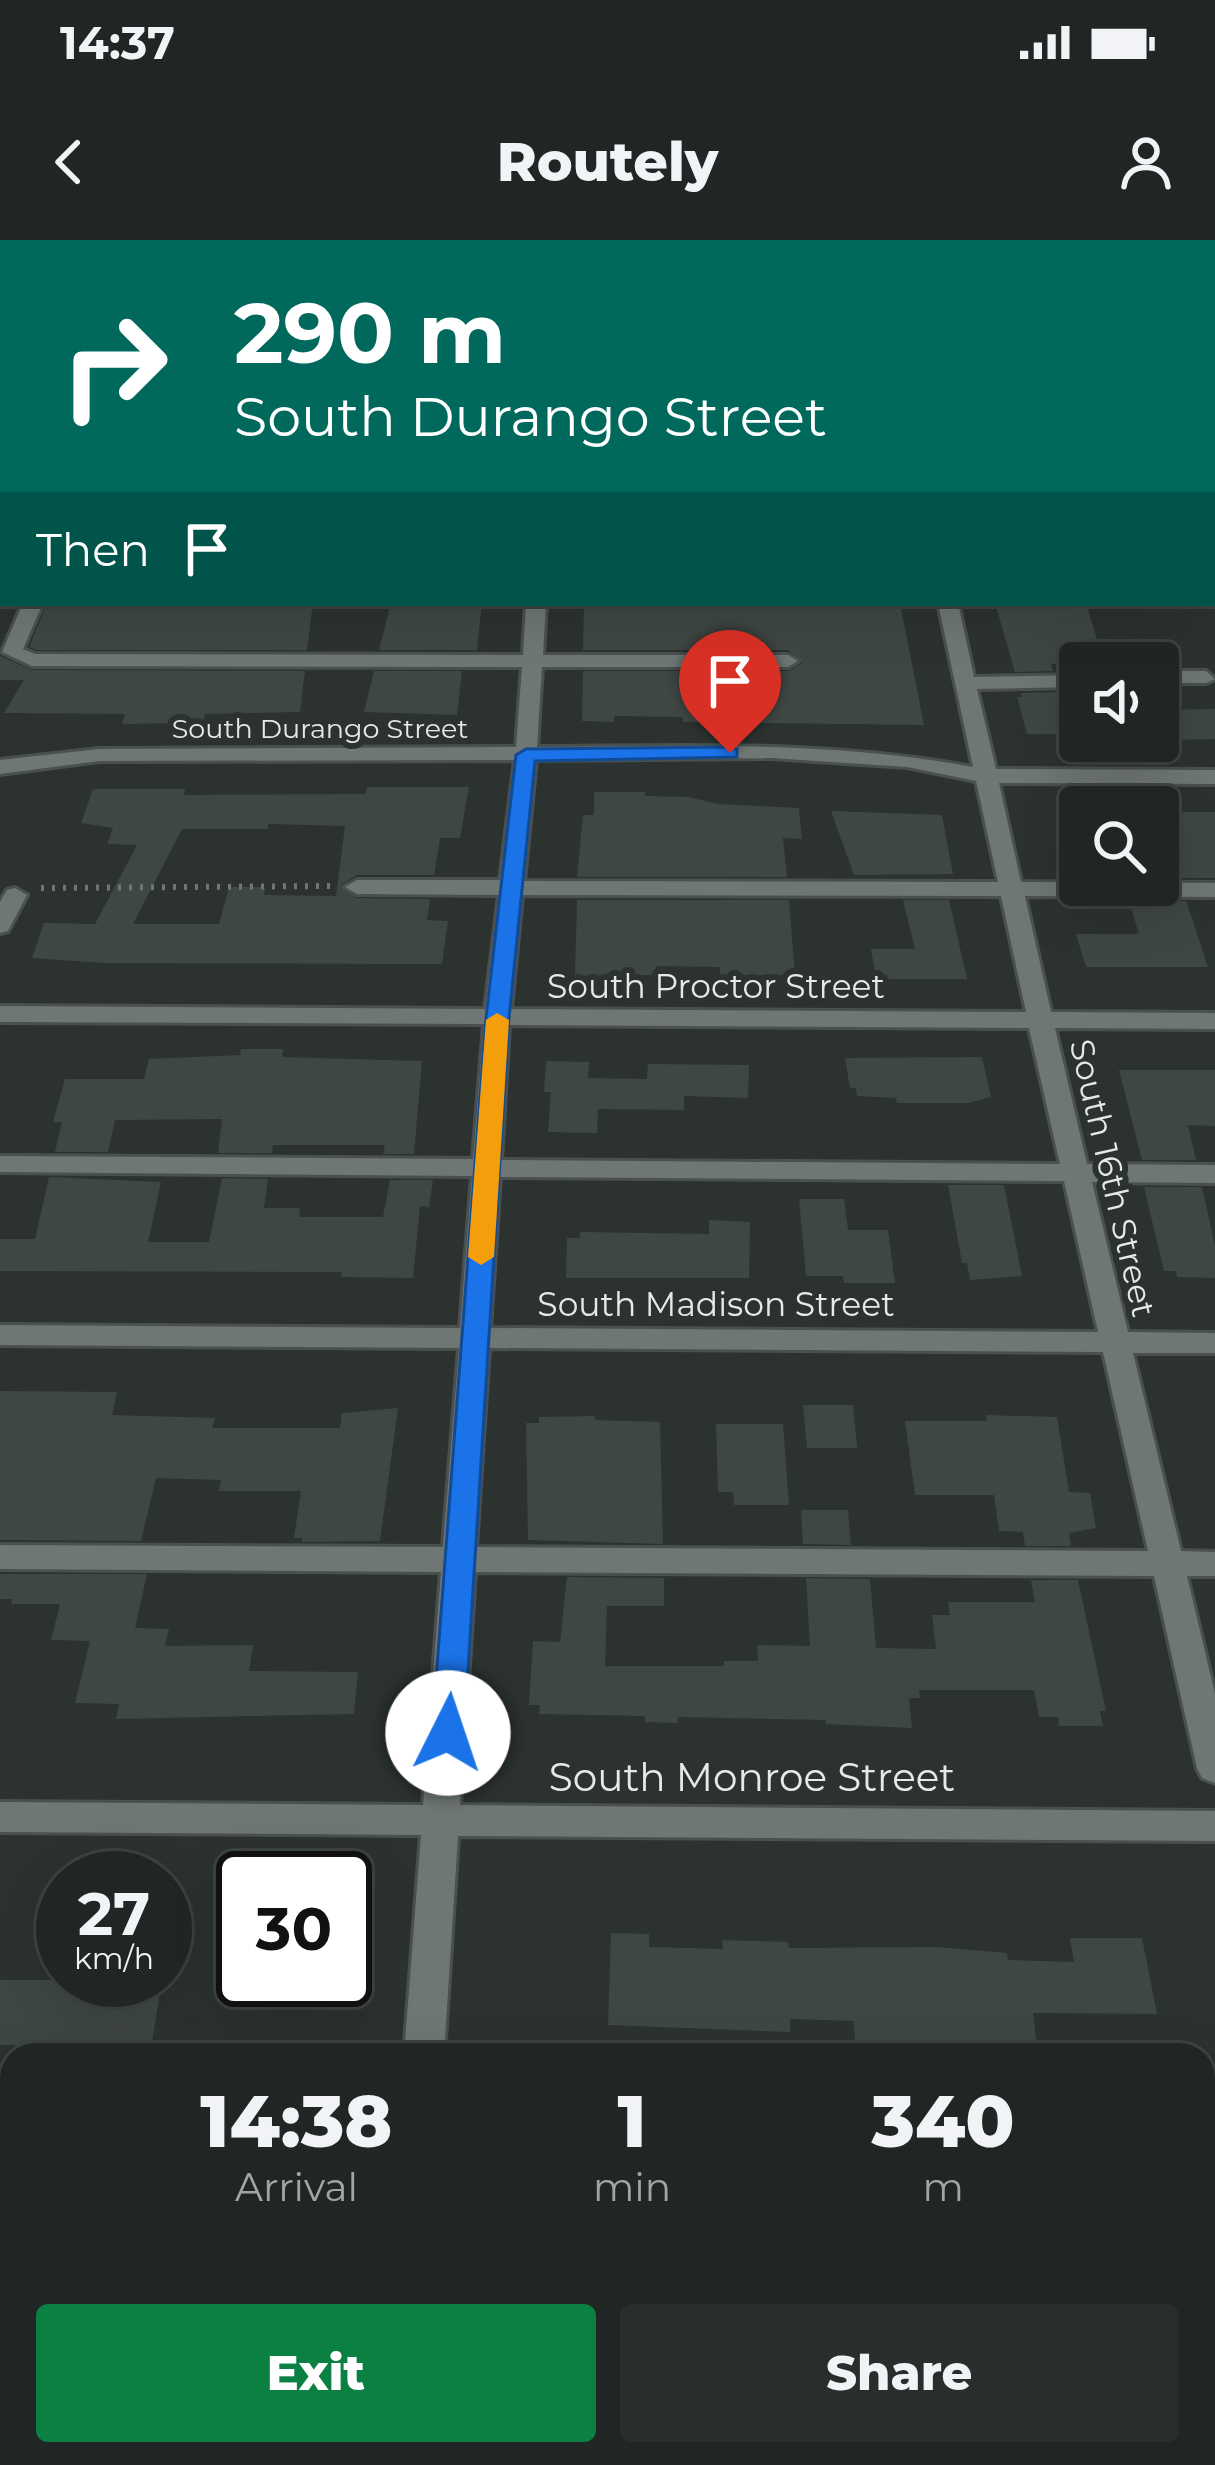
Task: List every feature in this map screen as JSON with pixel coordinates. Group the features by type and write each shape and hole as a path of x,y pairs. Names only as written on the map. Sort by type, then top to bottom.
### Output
{"street":[{"path":"32,606 12,652 32,660 788,661"},
{"path":"425,2043 497,1018 526,755 536,606"},
{"name":"South 16th Street","path":"949,606 1215,1768"},
{"path":"1179,677 1206,676"},
{"path":"965,683 1059,681"},
{"name":"South Durango Street","path":"0,767 99,754 771,752 908,761 986,776 1215,777"},
{"path":"357,886 1215,890"},
{"path":"0,926 15,895"},
{"name":"South Proctor Street","path":"0,1014 1215,1021"},
{"path":"0,1164 1215,1174"},
{"name":"South Madison Street","path":"0,1335 1215,1343"},
{"path":"0,1557 1215,1564"},
{"name":"South Monroe Street","path":"0,1816 1215,1826"}],"path":[{"path":"15,895 62,885 357,886"}],"building":[{"path":"46,606 313,606 307,650 29,647"},
{"path":"390,606 482,606 477,650 379,650"},
{"path":"584,606 900,606 924,725 683,722 683,717 614,716 614,722 582,721 583,671 788,671 802,663 788,650 583,650"},
{"path":"996,606 1087,606 1098,642 1059,642 1059,664 1051,664 1053,671 1015,672"},
{"path":"0,656 32,670 305,671 300,712 205,714 204,720 193,723 122,724 125,714 4,713 24,680 0,680"},
{"path":"374,671 462,671 457,715 364,712"},
{"path":"1059,692 1059,734 1027,734 1017,697"},
{"path":"1215,709 1215,739 1179,740 1179,710"},
{"path":"367,787 469,787 460,838 440,838 434,875 357,875 341,885 357,898 430,899 427,920 448,921 442,964 103,963 32,958 44,923 95,924 137,845 107,844 113,828 81,823 93,789 185,789 184,795 365,794","holes":["345,826 336,896 264,895 265,887 229,887 219,924 133,924 182,829"]},
{"path":"594,792 645,792 645,796 688,797 718,804 799,808 802,839 783,838 787,877 577,877 583,815 594,815"},
{"path":"831,811 942,815 953,874 854,875"},
{"path":"1179,812 1215,812 1215,878 1179,878"},
{"path":"577,900 789,900 795,975 720,975 720,967 656,966 656,975 575,976"},
{"path":"903,900 949,900 967,979 876,979 871,949 915,949"},
{"path":"1179,901 1186,901 1208,967 1086,967 1076,934 1139,934 1131,906 1179,906"},
{"path":"241,1049 283,1049 282,1057 422,1061 414,1154 383,1154 385,1145 273,1145 272,1153 218,1153 222,1119 115,1120 108,1152 55,1152 62,1122 53,1122 65,1079 144,1079 149,1059 240,1055"},
{"path":"982,1057 991,1097 968,1103 897,1103 896,1098 857,1096 856,1088 850,1088 845,1058"},
{"path":"546,1061 589,1062 588,1078 647,1079 648,1064 749,1065 748,1098 684,1096 684,1110 598,1109 597,1133 548,1132 551,1092 544,1092"},
{"path":"1119,1070 1215,1070 1215,1126 1188,1125 1196,1160 1142,1160"},
{"path":"49,1177 161,1182 148,1242 209,1242 222,1178 268,1179 264,1208 300,1208 299,1217 383,1217 390,1180 433,1180 429,1207 420,1206 413,1278 341,1277 342,1272 0,1271 0,1239 35,1239"},
{"path":"948,1185 1004,1185 1022,1276 970,1280 967,1263 962,1263"},
{"path":"1144,1187 1202,1187 1215,1246 1215,1278 1177,1277 1176,1271 1164,1271"},
{"path":"799,1199 844,1199 848,1230 888,1230 895,1283 844,1283 843,1276 806,1276"},
{"path":"709,1220 750,1222 749,1278 566,1278 567,1238 580,1238 580,1232 709,1234"},
{"path":"0,1391 117,1392 112,1415 215,1418 212,1428 340,1428 342,1413 398,1408 380,1541 302,1542 294,1538 301,1491 219,1491 221,1480 156,1478 141,1541 0,1540"},
{"path":"803,1405 853,1405 857,1448 807,1448"},
{"path":"986,1415 1057,1417 1069,1492 1090,1493 1096,1528 1069,1533 1071,1546 1025,1546 1023,1532 999,1531 994,1495 915,1495 905,1421 987,1421"},
{"path":"595,1416 595,1420 660,1422 663,1544 528,1540 526,1423 539,1423 539,1417"},
{"path":"716,1424 783,1424 789,1505 734,1505 733,1492 718,1492"},
{"path":"801,1510 848,1510 851,1545 803,1544"},
{"path":"0,1574 147,1574 135,1628 169,1629 165,1646 253,1645 249,1671 358,1672 354,1714 116,1719 119,1704 75,1703 90,1641 51,1640 60,1604 11,1604 12,1599 0,1599"},
{"path":"567,1577 664,1578 664,1606 607,1606 605,1666 724,1666 724,1661 758,1661 757,1645 810,1646 806,1578 870,1579 876,1648 936,1649 932,1615 950,1615 948,1602 1035,1602 1031,1580 1078,1580 1106,1711 1100,1711 1103,1726 1059,1726 1058,1717 1039,1717 1034,1690 919,1690 920,1698 909,1698 912,1728 826,1724 826,1720 678,1717 678,1723 645,1722 645,1716 539,1714 540,1705 529,1705 533,1641 560,1642"},
{"path":"611,1933 649,1934 649,1947 723,1949 722,1940 788,1942 789,1948 935,1947 1007,1953 1008,1960 1074,1962 1070,1938 1142,1938 1157,2014 1033,2013 1037,2043 855,2043 854,2021 790,2019 790,2032 608,2025"},
{"path":"0,1980 36,1980 36,2007 158,2007 152,2043 0,2043"}],"slow traffic":[{"path":"481,1257 497,1020"}],"route":[{"path":"448,1733 497,1018 526,755 730,753"}]}
